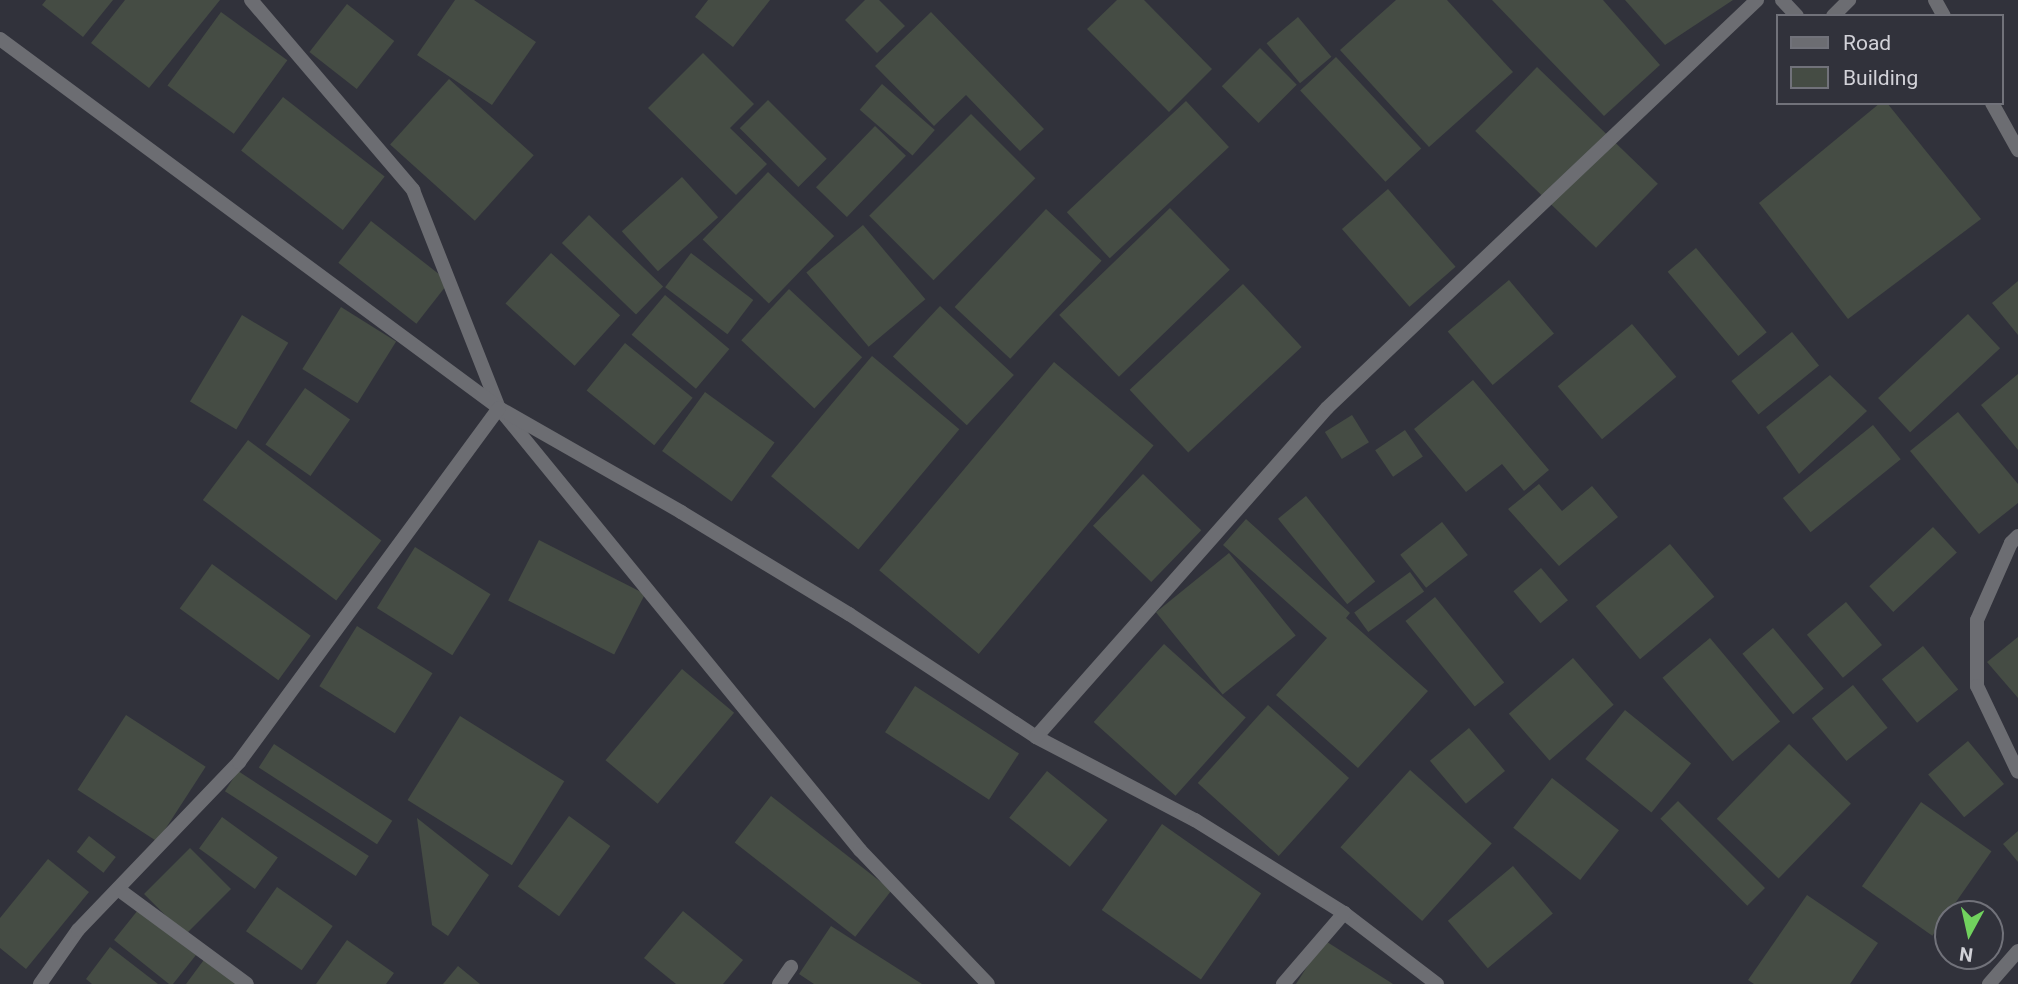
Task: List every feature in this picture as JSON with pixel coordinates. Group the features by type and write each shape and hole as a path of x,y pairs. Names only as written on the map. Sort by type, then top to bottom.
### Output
{"street":[{"path":"251,0 413,190 499,408 860,850 988,984"},
{"path":"1036,737 1326,408 1757,0"},
{"path":"1782,0 1795,14"},
{"path":"1835,14 1849,0"},
{"path":"0,39 499,408 681,512 849,614 1036,737 1195,820 1344,913 1437,984"},
{"path":"1993,105 2018,150"},
{"path":"40,984 78,930 239,762 499,408"},
{"path":"2018,536 2011,543 1977,621 1977,686 2018,772"},
{"path":"118,889 247,984"},
{"path":"1283,984 1344,913"},
{"path":"1989,984 2018,951"},
{"path":"779,984 791,967"}],"building":[{"path":"46,0 113,0 83,37 42,5"},
{"path":"125,0 220,0 149,88 91,43"},
{"path":"455,0 474,0 536,42 492,105 417,55"},
{"path":"708,0 770,0 733,47 695,17"},
{"path":"865,0 879,0 905,26 877,53 845,20"},
{"path":"1117,0 1144,0 1212,69 1169,112 1087,29"},
{"path":"1396,0 1447,0 1513,72 1429,147 1340,50"},
{"path":"1492,0 1603,0 1660,65 1604,116"},
{"path":"1625,0 1733,0 1665,45"},
{"path":"347,4 394,41 357,89 309,52"},
{"path":"221,12 287,60 234,134 168,86"},
{"path":"931,12 1044,129 1020,151 966,95 934,126 875,66"},
{"path":"1298,17 1331,57 1300,83 1267,43"},
{"path":"1260,48 1297,85 1259,123 1222,86"},
{"path":"703,53 754,104 730,128 767,164 736,195 648,108"},
{"path":"1336,57 1421,148 1385,182 1300,90"},
{"path":"1537,67 1658,184 1596,248 1475,131"},
{"path":"449,79 534,155 475,221 390,144"},
{"path":"882,84 935,130 913,156 860,110"},
{"path":"283,97 385,176 343,230 241,151"},
{"path":"768,100 827,159 798,187 740,128"},
{"path":"1186,101 1229,147 1110,258 1067,212"},
{"path":"1878,105 1889,105 1981,219 1848,319 1759,203"},
{"path":"971,114 1035,178 934,280 869,216"},
{"path":"875,126 906,156 847,217 816,187"},
{"path":"768,172 834,236 769,304 703,240"},
{"path":"682,177 718,217 658,271 622,231"},
{"path":"1388,189 1456,267 1410,307 1342,229"},
{"path":"1170,208 1230,270 1119,377 1059,315"},
{"path":"1046,209 1102,261 1010,359 955,307"},
{"path":"589,215 663,287 636,315 562,243"},
{"path":"371,221 449,282 416,324 338,263"},
{"path":"863,225 925,299 869,347 806,273"},
{"path":"1696,248 1767,332 1738,356 1668,272"},
{"path":"551,253 620,315 575,366 505,304"},
{"path":"691,253 753,300 727,334 665,287"},
{"path":"1509,280 1554,334 1493,385 1448,331"},
{"path":"2018,281 2018,335 1992,303"},
{"path":"1243,284 1302,347 1188,453 1130,390"},
{"path":"789,289 862,357 814,408 741,340"},
{"path":"665,295 729,349 696,389 632,335"},
{"path":"940,306 1014,375 967,425 893,356"},
{"path":"341,307 396,341 357,403 302,369"},
{"path":"1968,314 2000,348 1910,432 1878,398"},
{"path":"242,315 288,343 236,429 190,402"},
{"path":"1632,324 1676,377 1602,439 1558,386"},
{"path":"1792,332 1819,365 1758,415 1731,381"},
{"path":"625,343 693,398 654,445 587,390"},
{"path":"872,356 959,429 858,550 771,476"},
{"path":"1054,362 1154,446 979,654 879,570"},
{"path":"2018,374 2018,450 1981,405"},
{"path":"1830,375 1867,411 1799,474 1766,427"},
{"path":"1473,380 1549,470 1524,491 1502,464 1466,492 1414,429"},
{"path":"305,388 350,420 310,476 265,445"},
{"path":"705,392 775,443 732,502 662,451"},
{"path":"1958,412 2018,484 2018,503 1979,534 1910,451"},
{"path":"1352,415 1369,442 1342,459 1325,432"},
{"path":"1873,425 1901,459 1811,532 1783,498"},
{"path":"1405,430 1423,457 1393,477 1375,450"},
{"path":"248,440 381,541 336,600 203,500"},
{"path":"1143,474 1201,530 1151,582 1093,526"},
{"path":"1539,484 1562,511 1592,486 1618,517 1559,566 1508,509"},
{"path":"1306,496 1375,581 1347,604 1278,519"},
{"path":"1246,519 1350,613 1346,618 1428,691 1358,768 1276,695 1327,638 1223,545"},
{"path":"1442,522 1468,555 1426,588 1400,555"},
{"path":"1933,527 1957,553 1893,612 1869,586"},
{"path":"539,540 645,594 614,655 508,601"},
{"path":"1670,544 1714,597 1640,659 1596,606"},
{"path":"415,547 490,594 452,655 377,608"},
{"path":"1229,553 1296,635 1223,695 1156,612"},
{"path":"212,564 311,636 278,680 180,608"},
{"path":"1541,568 1568,600 1540,623 1513,591"},
{"path":"1410,572 1424,591 1368,632 1354,613"},
{"path":"1435,597 1504,682 1475,706 1405,621"},
{"path":"1846,602 1882,645 1843,678 1807,635"},
{"path":"357,626 432,673 395,733 319,686"},
{"path":"1773,628 1824,689 1793,714 1742,654"},
{"path":"2018,637 2018,698 1987,662"},
{"path":"1710,638 1780,721 1733,761 1663,678"},
{"path":"1164,644 1246,718 1175,796 1094,722"},
{"path":"1923,646 1958,690 1917,723 1882,679"},
{"path":"1573,658 1614,705 1550,761 1509,714"},
{"path":"682,669 734,713 658,804 606,760"},
{"path":"1853,685 1888,728 1846,761 1812,718"},
{"path":"915,686 1019,754 989,800 885,732"},
{"path":"1268,705 1349,778 1279,856 1198,783"},
{"path":"1625,710 1691,763 1651,812 1585,759"},
{"path":"126,715 206,767 157,841 78,790"},
{"path":"460,716 564,781 512,865 408,800"},
{"path":"1469,728 1505,771 1466,804 1430,761"},
{"path":"1968,741 2004,784 1964,817 1928,774"},
{"path":"274,744 392,821 377,844 259,767"},
{"path":"1789,744 1851,804 1779,879 1717,819"},
{"path":"1410,770 1492,844 1422,921 1340,847"},
{"path":"238,771 369,856 356,876 225,791"},
{"path":"1047,771 1108,820 1070,867 1009,818"},
{"path":"1552,778 1619,830 1580,880 1513,828"},
{"path":"771,796 892,890 855,937 735,842"},
{"path":"1678,801 1765,888 1747,906 1660,819"},
{"path":"1921,802 1991,851 1957,900 1934,900 1932,936 1862,886"},
{"path":"569,816 610,846 559,916 518,886"},
{"path":"222,817 278,858 255,889 199,849"},
{"path":"417,818 489,875 448,936 432,925"},
{"path":"1162,824 1261,893 1201,979 1102,910"},
{"path":"2018,831 2018,862 2003,844"},
{"path":"89,836 116,857 103,873 77,852"},
{"path":"190,848 231,889 185,935 144,894"},
{"path":"48,859 89,892 26,969 0,948 0,918"},
{"path":"1513,866 1553,913 1488,968 1448,921"},
{"path":"277,887 333,926 302,970 246,931"},
{"path":"1807,895 1878,943 1850,984 1754,984 1748,980"},
{"path":"138,910 196,955 173,984 169,984 114,940"},
{"path":"683,911 743,960 723,984 676,984 644,958"},
{"path":"831,926 922,984 814,984 799,974"},
{"path":"347,940 394,973 386,984 316,984"},
{"path":"1324,940 1393,984 1296,984"},
{"path":"110,947 158,984 92,984 86,979"},
{"path":"206,957 243,984 186,984"},
{"path":"458,966 480,984 443,984"}]}
